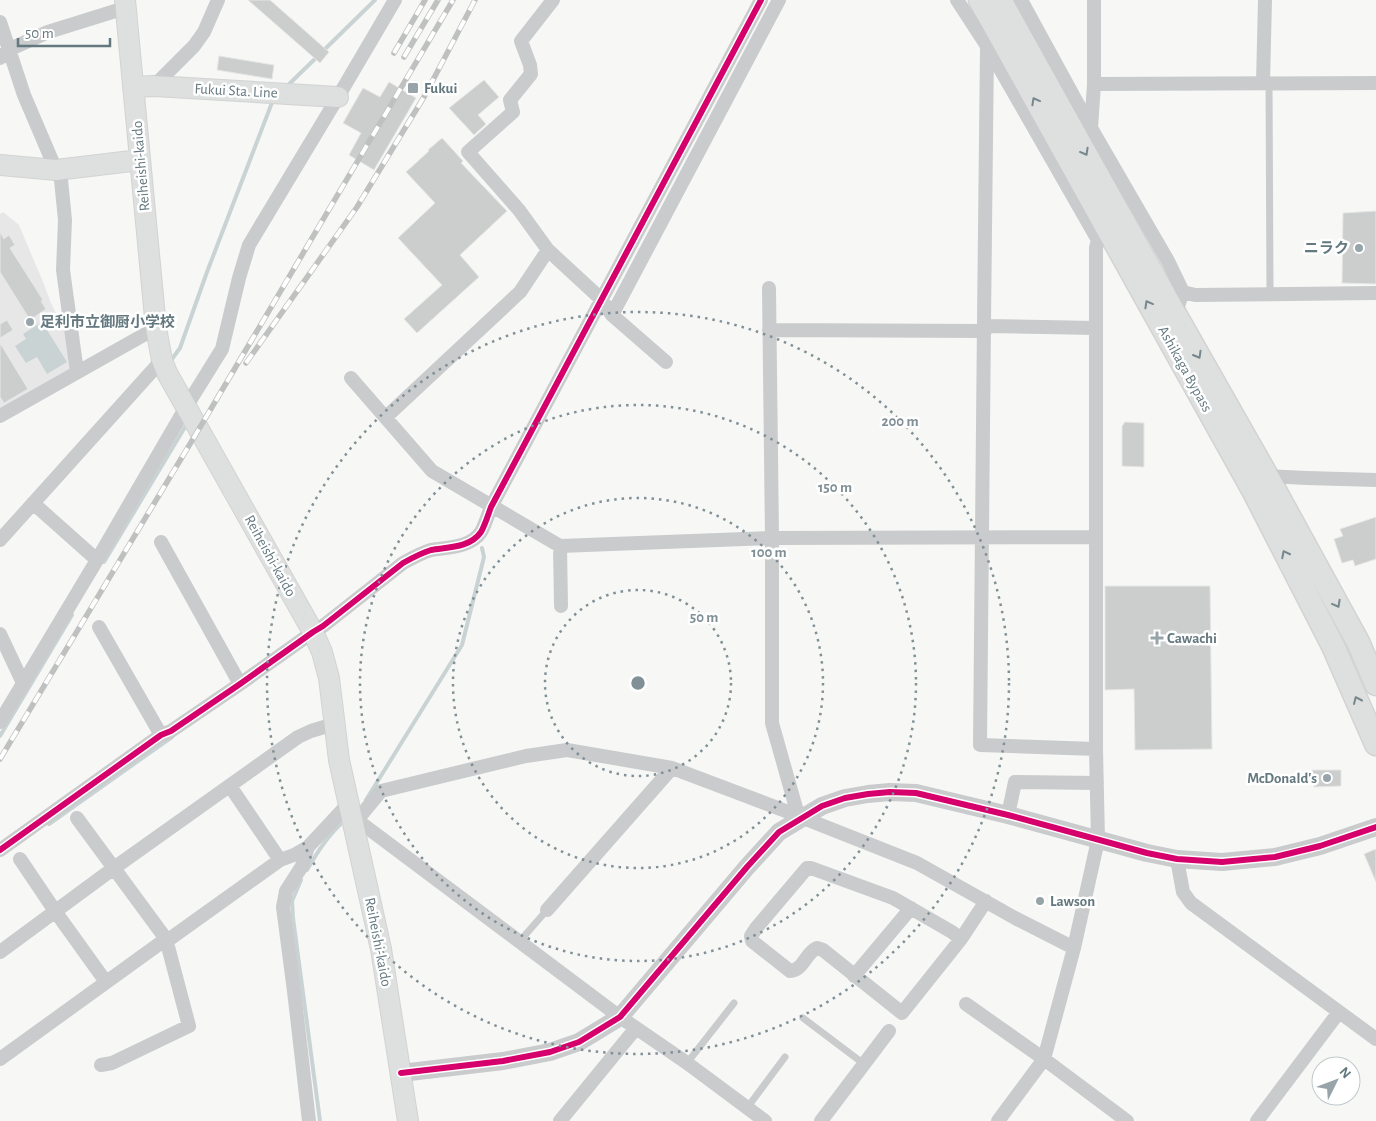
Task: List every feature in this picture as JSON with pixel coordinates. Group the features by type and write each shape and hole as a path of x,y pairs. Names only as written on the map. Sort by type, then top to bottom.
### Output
{"highway":[{"name":"Ashikaga Bypass","path":"980,0 1104,238 1254,492 1332,646 1376,744"},
{"name":"Ashikaga Bypass","path":"1000,0 1002,39 1175,314 1358,642 1376,684"}],"main road":[{"name":"Reiheishi-kaido","path":"125,4 156,328 162,360 167,373 313,632 326,664 339,760 352,811 381,949 408,1121"},
{"name":"Fukui Sta. Line","path":"133,87 154,86 338,97"},
{"path":"0,165 58,170 140,160"}],"street":[{"path":"154,86 194,46 204,32 218,0"},
{"path":"0,722 186,407 222,350 249,245 395,0"},
{"path":"552,0 521,41 530,65 531,74 510,100 513,112 468,152 519,210 548,250 602,299 612,315 666,362"},
{"path":"0,850 162,735 171,731 324,626 403,563 430,551 456,546 472,540 480,533 491,507 761,0"},
{"path":"612,315 779,0"},
{"path":"957,0 1002,39 985,329 980,745 1096,749"},
{"path":"1021,0 1184,292 1195,295 1376,293"},
{"path":"1091,128 1094,84 1094,0"},
{"path":"1265,0 1266,83"},
{"path":"4,54 48,32 125,4"},
{"path":"0,22 4,54 58,170 65,220 63,270 77,372"},
{"path":"1094,84 1376,83"},
{"path":"998,1121 1044,1059 1074,948 1098,840 1095,328 1096,248 1104,238"},
{"path":"386,417 520,292 548,250"},
{"path":"769,288 772,723 796,808 802,818"},
{"path":"1175,314 1184,292"},
{"path":"0,416 156,328"},
{"path":"769,330 1095,328"},
{"path":"0,540 162,360"},
{"path":"351,378 432,471 560,546 772,538 1096,537"},
{"path":"1267,476 1376,480"},
{"path":"33,503 97,560"},
{"path":"161,542 240,684"},
{"path":"560,546 561,606"},
{"path":"99,627 162,735"},
{"path":"0,634 23,683"},
{"path":"0,952 298,737 334,724"},
{"path":"0,1059 280,860 308,847 352,811 381,791 526,756 567,750 672,768 802,818 917,863 1015,918 1074,948"},
{"path":"547,910 672,768"},
{"path":"1008,815 1015,782 1097,783"},
{"path":"230,786 280,860"},
{"path":"401,1073 503,1061 550,1052 579,1042 620,1017 779,832 822,806 845,798 890,792 916,793 1008,815 1147,853 1177,859 1222,862 1276,858 1320,846 1376,827"},
{"path":"352,811 519,942 765,1121"},
{"path":"77,818 166,940 189,1026 112,1063 100,1065"},
{"path":"308,847 302,866 286,891 283,907 309,1121"},
{"path":"20,859 55,912 106,982"},
{"path":"1177,859 1183,892 1191,903 1376,1039"},
{"path":"961,938 886,895 812,868 807,868 756,927 751,936 752,941 790,972 796,971 814,950 818,948 823,950 902,1013 961,938 986,901"},
{"path":"854,976 911,908"},
{"path":"966,1004 1127,1121"},
{"path":"1257,1121 1339,1012"},
{"path":"560,1121 636,1028"},
{"path":"822,1121 889,1031"}],"lane":[{"path":"1266,83 1270,294"},
{"path":"519,942 547,910"},
{"path":"687,1063 734,1003"},
{"path":"802,1018 864,1064"},
{"path":"748,1108 785,1057"}],"shaded area":[{"name":"足利市立御厨小学校","path":"3,212 19,225 51,303 69,340 72,369 0,411 0,214"},
{"path":"42,322 67,362 47,374 37,357 26,363 15,346 26,339 23,334"}],"building":[{"path":"248,0 270,0 329,52 320,63"},
{"path":"219,56 274,65 272,79 217,70"},
{"path":"484,80 499,97 478,115 486,124 474,135 449,108"},
{"path":"389,82 416,98 374,170 349,155 361,133 343,123 363,88 380,97"},
{"path":"442,138 463,161 461,163 507,211 460,255 479,277 417,333 404,319 442,285 398,238 435,203 406,172"},
{"name":"ニラク","path":"1376,211 1376,284 1342,283 1343,213"},
{"path":"0,232 4,239 9,235 15,245 10,248 43,300 41,301 46,309 30,320 0,272"},
{"path":"7,320 13,330 0,338 0,324"},
{"path":"0,343 28,389 4,403 0,397"},
{"path":"1125,422 1144,423 1144,467 1122,466 1122,426"},
{"path":"1376,517 1376,559 1355,566 1353,560 1342,563 1334,539 1343,536 1340,529"},
{"name":"Cawachi","path":"1105,586 1210,586 1212,749 1135,750 1134,689 1105,690"},
{"name":"McDonald's","path":"1312,770 1341,770 1341,786 1314,787"},
{"path":"1376,849 1376,882 1364,854"}],"waterway":[{"path":"323,51 375,0"},
{"path":"285,88 318,56"},
{"path":"172,359 180,348 273,100"},
{"path":"104,562 185,427"},
{"path":"366,800 462,645 484,557 482,548"},
{"path":"0,736 72,615"},
{"path":"49,824 172,737"},
{"path":"307,870 333,831 345,820"},
{"path":"301,880 292,901 293,918 320,1121"}],"railway":[{"path":"394,53 425,0"},
{"path":"404,57 438,0"},
{"path":"0,759 199,429 453,0"},
{"path":"246,363 357,207 424,97 475,0"}],"cycle path":[{"path":"0,850 161,735 171,731 323,626 403,563 427,551 465,544 481,532 491,507 761,0"},
{"path":"401,1073 503,1061 550,1052 579,1042 620,1017 779,832 822,806 845,798 890,792 916,793 1008,815 1147,853 1177,859 1222,862 1275,857 1320,846 1376,827"}],"place":[{"name":"Fukui","path":"413,88"},
{"name":"ニラク","path":"1359,248"},
{"name":"足利市立御厨小学校","path":"30,322"},
{"name":"Cawachi","path":"1157,638"},
{"name":"McDonald's","path":"1327,778"},
{"name":"Lawson","path":"1040,901"}]}
